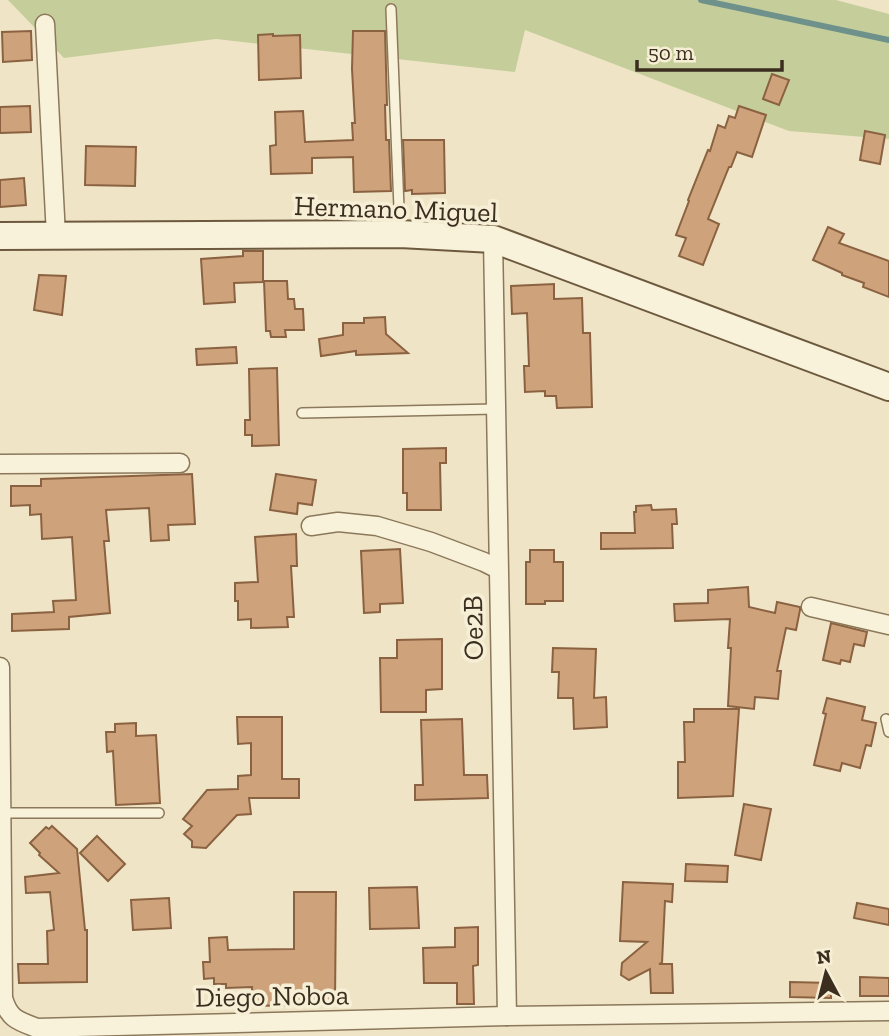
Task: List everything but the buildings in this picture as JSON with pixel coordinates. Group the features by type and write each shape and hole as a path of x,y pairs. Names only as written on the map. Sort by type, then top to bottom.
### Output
{"street":[{"path":"46,24 56,236"},
{"name":"Hermano Miguel","path":"0,236 400,234 493,239 889,387"},
{"name":"Oe2B","path":"493,239 507,1016"},
{"path":"0,464 180,463"},
{"path":"311,526 338,522 377,526 431,542 498,569"},
{"path":"811,607 889,625"},
{"name":"Diego Noboa","path":"0,667 3,998 7,1010 20,1022 37,1028 507,1016 889,1011"}],"lane":[{"path":"391,9 400,234"},
{"path":"302,413 496,409"},
{"path":"886,719 889,732"},
{"path":"1,804 159,813"}],"green space":[{"path":"8,0 836,0 889,14 889,139 789,131 525,30 515,72 216,39 64,58"}],"waterway":[{"path":"701,0 889,40"}]}
